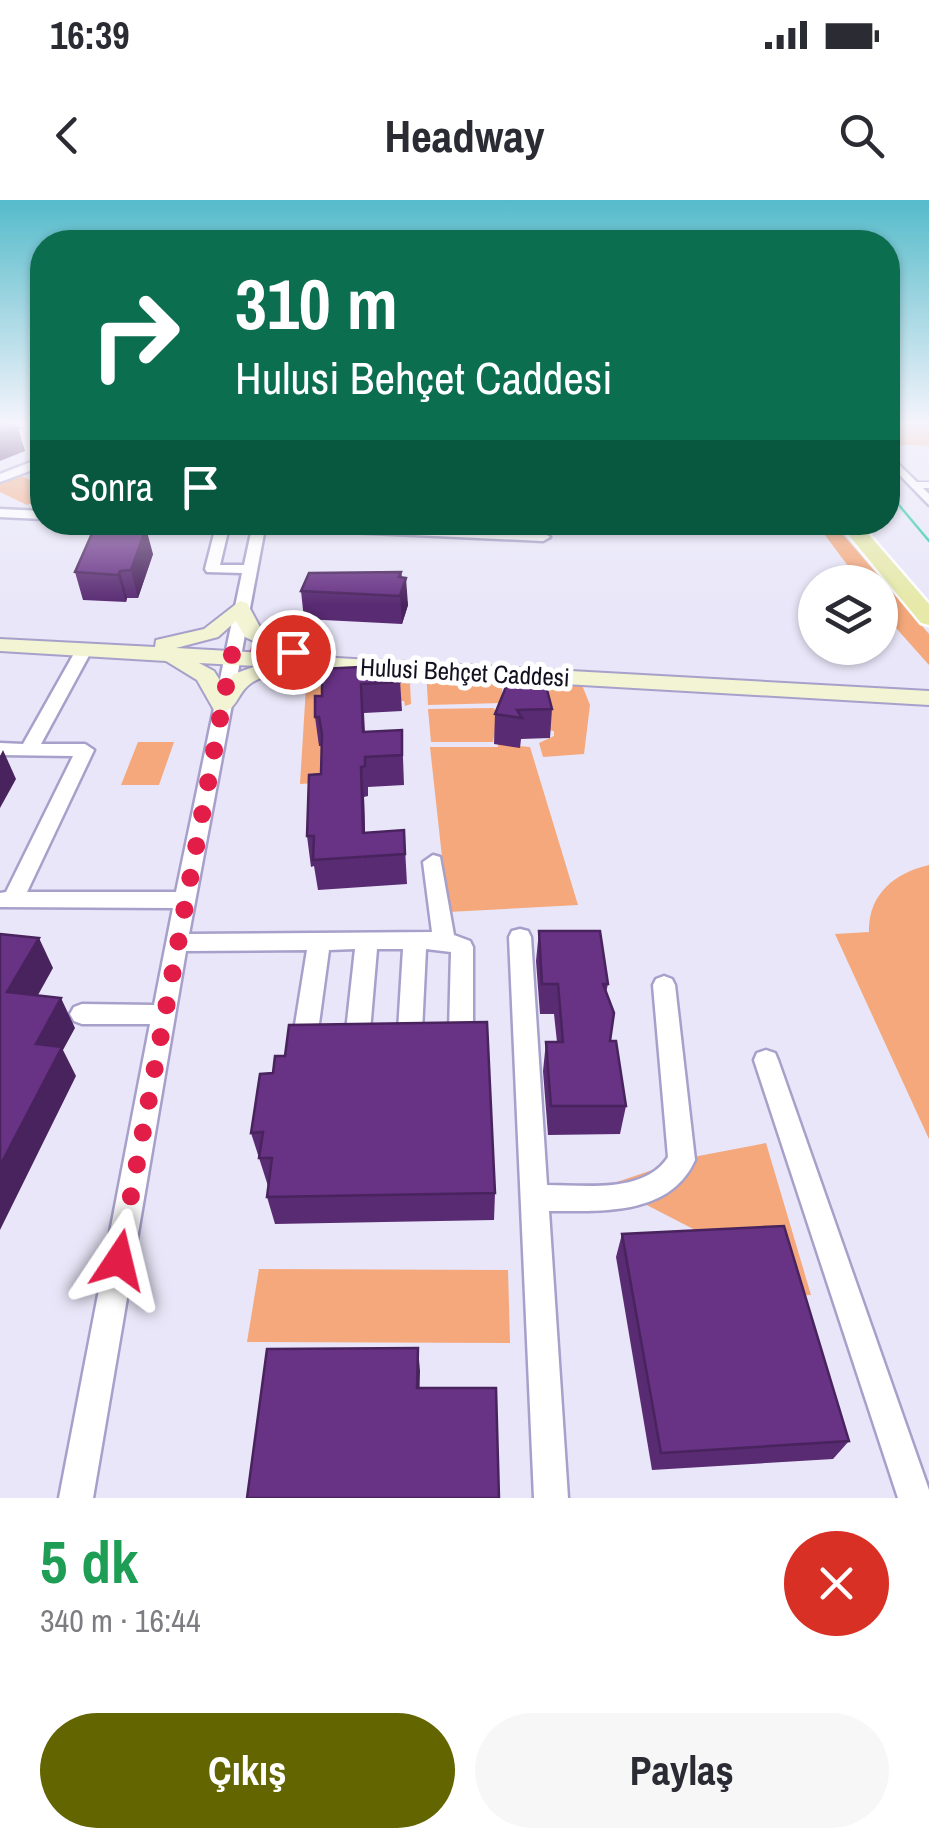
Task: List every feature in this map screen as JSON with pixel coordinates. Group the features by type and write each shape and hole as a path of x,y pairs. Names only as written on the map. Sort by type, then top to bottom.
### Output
{"main road":[{"path":"859,535 929,618"},
{"path":"875,535 929,597"}],"street":[{"path":"914,485 929,501"},
{"path":"0,513 30,514"},
{"path":"220,535 212,569 250,569"},
{"path":"76,1498 176,942 240,607 258,535"},
{"path":"516,535 543,536"},
{"path":"165,650 211,633 240,607"},
{"path":"240,607 252,633 297,657"},
{"name":"Hulusi Behçet Caddesi","path":"0,635 232,654 929,686"},
{"name":"Hulusi Behçet Caddesi","path":"0,646 165,650"},
{"path":"29,750 84,650"},
{"path":"165,650 206,676 222,705"},
{"path":"222,705 236,684 250,675 297,657"},
{"name":"Hulusi Behçet Caddesi","path":"297,657 929,698"},
{"path":"0,749 85,750 7,900 184,900"},
{"path":"433,862 444,940"},
{"path":"520,937 551,1498"},
{"path":"358,1031 368,940"},
{"path":"410,1032 416,940"},
{"path":"176,942 444,940 462,947 461,1032"},
{"path":"306,1031 320,941"},
{"path":"534,1198 647,1192 668,1182 678,1168 682,1160 664,985"},
{"path":"82,1014 164,1014"},
{"path":"766,1060 915,1498"}],"lane":[{"path":"914,485 929,485"}],"shaded area":[{"path":"0,484 30,484 30,504 27,505 0,492"},
{"path":"825,535 843,535 869,565 847,565"},
{"path":"898,598 929,634 929,665 898,630"},
{"path":"426,667 504,670 501,703 428,705"},
{"path":"512,671 578,675 590,705 584,754 543,757 539,743 554,736 554,731 548,730"},
{"path":"410,683 411,704 405,706 404,701 326,698 320,746 325,764 316,783 300,784 306,687"},
{"path":"493,708 499,713 493,742 431,742 428,709"},
{"path":"138,742 174,742 159,785 121,785"},
{"path":"430,747 530,747 578,905 448,912"},
{"path":"929,865 929,1139 835,934 869,932 873,907 886,888 905,874"},
{"path":"766,1143 811,1295 791,1296 701,1233 608,1185 688,1158"},
{"path":"259,1269 508,1270 510,1343 247,1342"}],"building":[{"path":"91,535 144,535 131,570 120,571 118,575 75,572"},
{"path":"401,572 399,577 406,578 400,596 301,591 309,573"},
{"path":"399,665 400,682 361,684 363,732 402,730 402,755 365,757 365,766 361,767 363,833 404,830 405,854 313,860 314,836 307,836 309,775 321,774 322,734 319,717 315,717 315,696 322,696 322,669"},
{"path":"510,677 545,682 552,709 517,710 522,718 495,714"},
{"path":"539,931 600,931 608,984 603,984 614,1013 610,1041 616,1041 626,1106 551,1106 546,1042 563,1042 558,984 542,984"},
{"path":"0,934 39,938 7,992 61,998 36,1044 62,1047 0,1166"},
{"path":"487,1022 495,1193 267,1197 272,1158 259,1158 263,1132 251,1133 260,1074 273,1073 275,1056 285,1056 289,1025"},
{"path":"784,1226 849,1441 661,1453 622,1234"},
{"path":"418,1348 417,1388 496,1388 499,1498 247,1498 267,1349"}],"waterway":[{"path":"900,506 929,541"}],"route":[{"path":"119,1260 233,649 293,652"}]}
